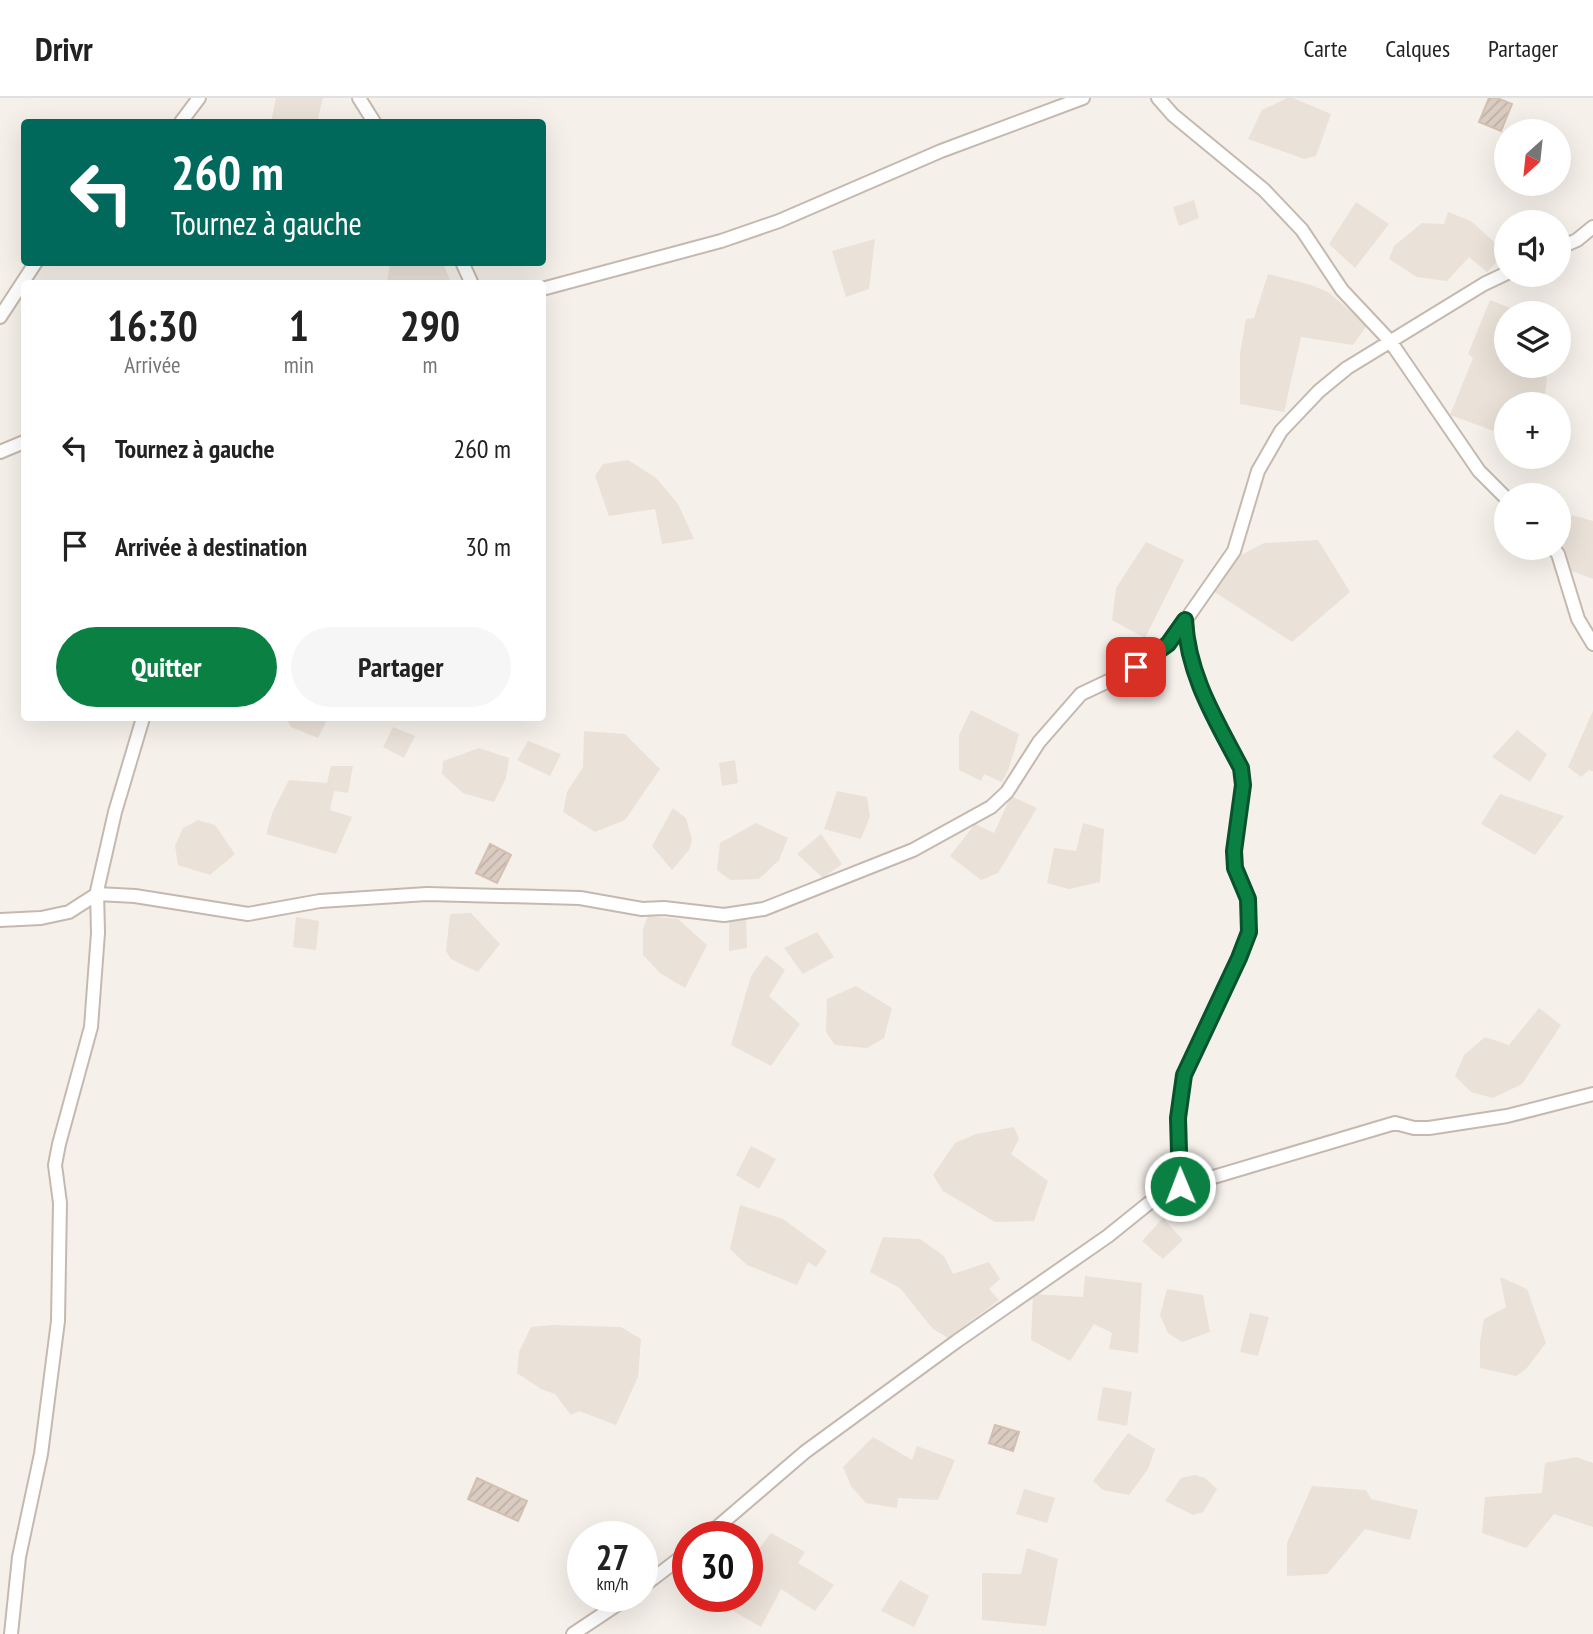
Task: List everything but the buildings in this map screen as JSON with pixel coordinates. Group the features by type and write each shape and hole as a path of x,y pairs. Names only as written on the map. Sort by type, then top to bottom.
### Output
{"street":[{"path":"183,119 199,98"},
{"path":"359,98 372,119"},
{"path":"546,288 721,241 779,221 941,151 1083,98"},
{"path":"1158,98 1173,115 1274,200 1302,230 1342,290 1390,341 1479,471 1494,486"},
{"path":"1571,243 1593,227"},
{"path":"0,920 41,918 69,912 97,894 135,896 247,914 320,901 428,894 580,898 642,909 664,908 724,915 764,909 913,850 991,807 1007,792 1040,742 1081,695 1147,660 1168,644 1234,551 1258,471 1281,432 1319,391 1347,368 1494,279"},
{"path":"0,317 21,285"},
{"path":"0,452 21,443"},
{"path":"1560,560 1578,619 1593,644"},
{"path":"1180,1186 1178,1118 1184,1075 1249,932 1248,899 1235,868 1234,851 1243,785 1241,768 1193,671 1186,642 1185,620"},
{"path":"11,1634 19,1557 41,1454 58,1321 60,1203 55,1166 91,1027 98,933 97,894 115,812 142,721"},
{"path":"724,1521 805,1452 957,1341 1108,1236 1149,1203 1180,1186 1395,1123 1414,1128 1429,1128 1507,1116 1593,1094"},
{"path":"658,1575 672,1564"},
{"path":"573,1634 606,1612"}],"shaded area":[{"path":"276,98 323,98 318,119 272,119"},
{"path":"1287,98 1331,114 1316,156 1304,159 1248,139 1262,110"},
{"path":"1194,200 1199,218 1179,226 1173,207"},
{"path":"1356,202 1389,224 1355,268 1329,244"},
{"path":"1448,212 1471,221 1494,242 1494,265 1487,272 1469,257 1447,281 1417,277 1389,259 1394,246 1422,223 1444,224"},
{"path":"875,239 869,289 846,297 832,251"},
{"path":"390,266 444,266 450,280 387,280"},
{"path":"1268,274 1328,292 1367,325 1353,345 1301,337 1284,412 1240,404 1240,353 1246,319 1254,318"},
{"path":"1490,300 1494,302 1494,378 1547,378 1545,392 1494,392 1494,431 1450,415 1473,358 1468,354"},
{"path":"628,460 656,478 678,504 694,539 662,544 655,509 609,516 595,476 603,464"},
{"path":"1572,515 1593,521 1593,579 1561,567 1559,560 1571,560"},
{"path":"1318,540 1350,592 1292,642 1213,591 1238,557 1264,543"},
{"path":"1146,542 1184,560 1145,638 1112,620 1116,588"},
{"path":"971,710 1019,734 1002,782 984,774 981,781 959,770 959,735"},
{"path":"1593,711 1593,771 1589,770 1581,777 1568,767"},
{"path":"288,721 326,721 318,738 291,727"},
{"path":"393,727 415,736 404,758 383,747"},
{"path":"1517,730 1547,754 1530,782 1492,757"},
{"path":"584,731 625,734 660,769 625,820 595,832 563,812 567,792 583,767"},
{"path":"528,741 561,754 550,776 517,760"},
{"path":"479,748 509,758 506,778 494,802 463,793 442,774 443,761"},
{"path":"735,760 738,783 722,786 719,763"},
{"path":"331,766 353,766 348,793 334,791 330,810 352,817 336,854 266,834 273,811 289,780 327,783"},
{"path":"837,791 867,797 870,816 861,839 824,829"},
{"path":"1500,794 1564,816 1535,855 1481,824"},
{"path":"1011,796 1037,808 998,873 981,880 950,856 975,824 994,833"},
{"path":"673,808 686,818 692,840 689,850 672,870 652,846"},
{"path":"198,820 215,825 235,854 210,875 178,865 175,846 183,828"},
{"path":"756,823 788,838 779,860 759,879 730,880 717,870 720,843"},
{"path":"1083,823 1104,829 1100,882 1069,889 1047,883 1054,848 1076,851"},
{"path":"821,834 842,864 823,878 797,854"},
{"path":"471,913 500,944 478,972 451,959 446,951 450,914"},
{"path":"648,916 678,919 707,945 685,988 660,973 643,955 643,929"},
{"path":"296,917 319,921 316,950 293,947"},
{"path":"746,918 747,948 729,951 729,920"},
{"path":"817,932 834,957 803,974 784,948"},
{"path":"766,955 785,970 769,996 800,1024 771,1066 731,1045 751,976"},
{"path":"856,986 892,1008 884,1038 867,1048 835,1045 826,1032 827,999"},
{"path":"1539,1008 1561,1025 1522,1084 1493,1098 1471,1092 1455,1076 1464,1055 1485,1037 1509,1045"},
{"path":"1014,1127 1019,1139 1011,1154 1048,1181 1034,1221 995,1222 943,1191 933,1175 955,1143 976,1134"},
{"path":"751,1146 776,1159 759,1189 736,1175"},
{"path":"740,1205 783,1219 827,1251 816,1267 808,1262 797,1285 747,1265 730,1249"},
{"path":"1163,1218 1183,1240 1163,1259 1142,1241"},
{"path":"883,1237 920,1239 944,1256 953,1274 989,1262 1000,1279 989,1289 999,1300 948,1338 933,1329 900,1288 870,1272"},
{"path":"1085,1276 1142,1283 1138,1353 1109,1349 1112,1333 1094,1324 1070,1361 1031,1340 1033,1294 1083,1297"},
{"path":"1500,1277 1527,1289 1546,1343 1526,1369 1516,1376 1480,1368 1480,1342 1484,1319 1506,1307"},
{"path":"1167,1289 1203,1295 1210,1332 1182,1342 1168,1333 1160,1315"},
{"path":"1250,1313 1269,1317 1258,1356 1240,1352"},
{"path":"531,1327 621,1327 641,1339 638,1377 616,1425 579,1411 571,1415 555,1394 541,1389 517,1373 519,1352"},
{"path":"1103,1387 1132,1392 1127,1426 1097,1420"},
{"path":"1128,1433 1155,1449 1148,1469 1129,1495 1103,1490 1093,1481"},
{"path":"873,1437 912,1460 917,1446 955,1460 938,1500 898,1498 897,1508 866,1503 851,1486 843,1467"},
{"path":"1576,1457 1593,1463 1593,1527 1554,1514 1526,1548 1482,1533 1485,1497 1542,1493 1545,1463"},
{"path":"1195,1475 1205,1478 1217,1489 1203,1512 1193,1515 1165,1501 1181,1478"},
{"path":"1312,1486 1366,1490 1371,1499 1418,1510 1410,1540 1365,1529 1327,1574 1287,1576 1287,1543"},
{"path":"1024,1489 1055,1498 1047,1523 1016,1514"},
{"path":"771,1533 805,1552 798,1563 834,1585 815,1611 781,1589 761,1627 735,1612 763,1612 763,1544"},
{"path":"1027,1548 1058,1559 1046,1626 982,1620 982,1573 1021,1574"},
{"path":"900,1580 929,1596 914,1627 881,1611"}],"route":[{"path":"1136,667 1168,644 1185,620 1186,642 1193,671 1241,768 1243,785 1234,851 1235,868 1248,899 1249,932 1184,1075 1178,1118 1180,1186"}]}
